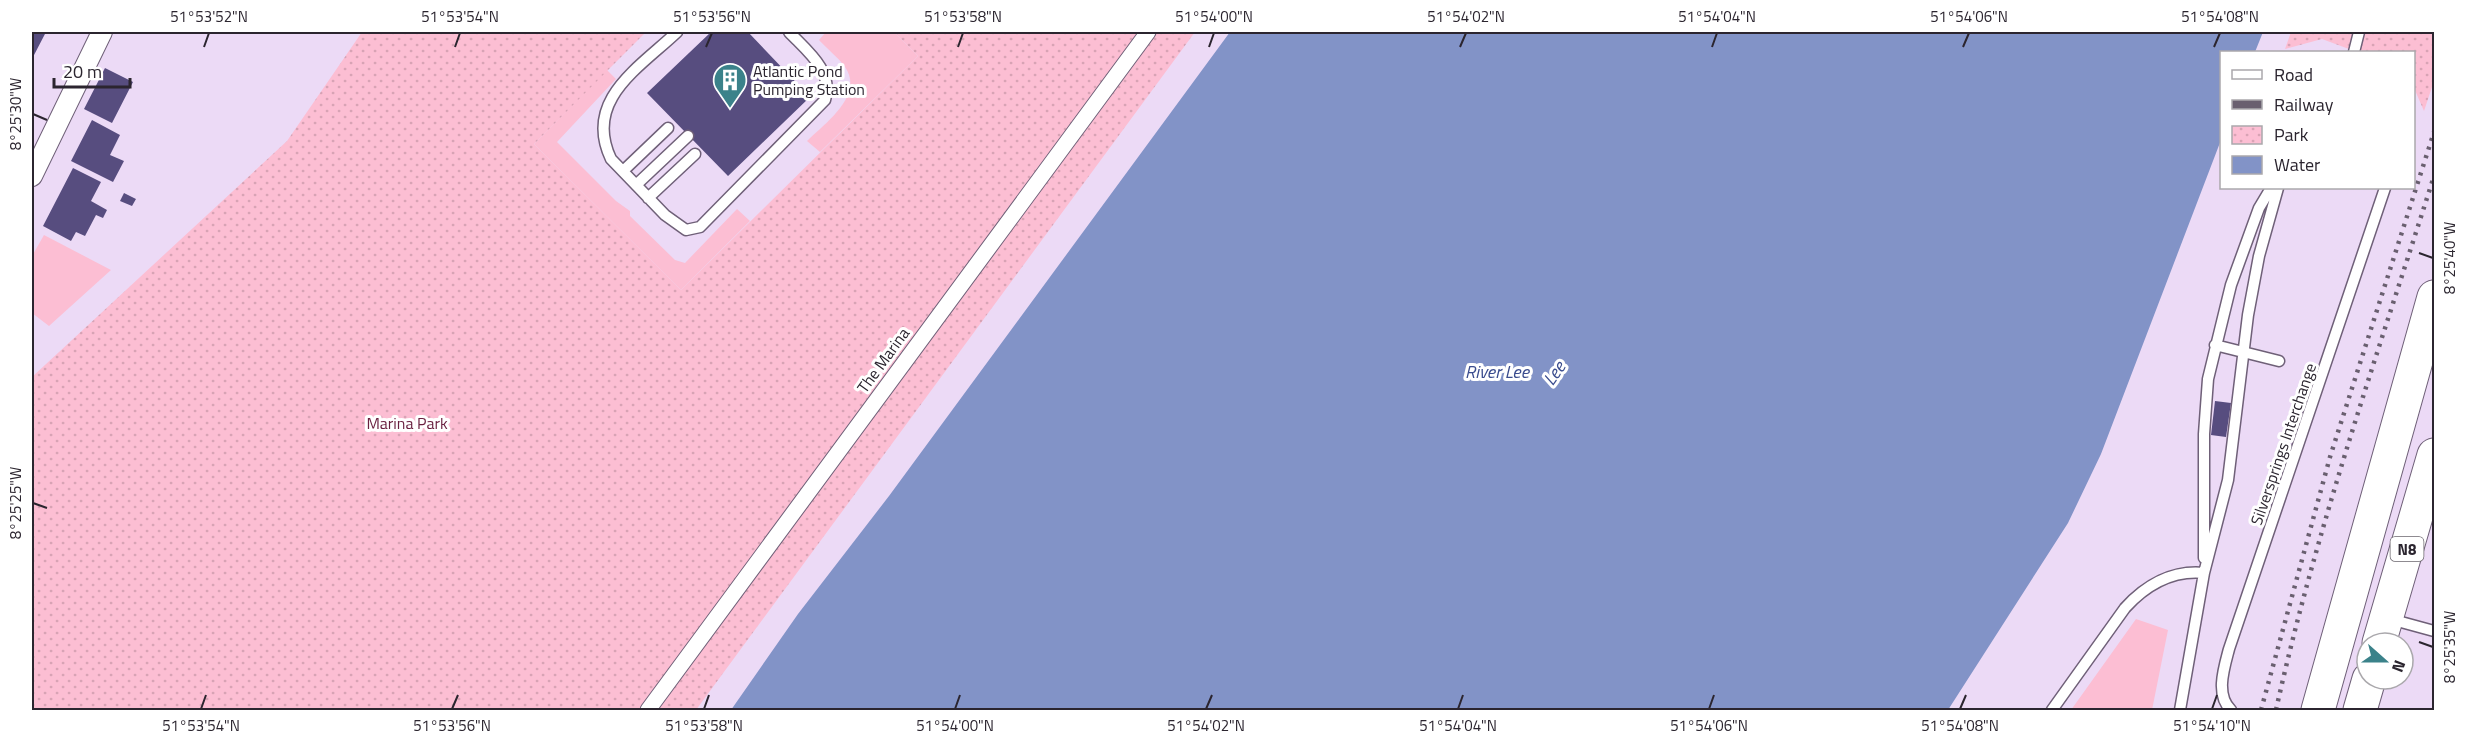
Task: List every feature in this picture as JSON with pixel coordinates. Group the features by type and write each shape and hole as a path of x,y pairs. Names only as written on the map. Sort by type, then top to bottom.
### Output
{"highway":[{"path":"2318,711 2434,297"},
{"name":"N8","path":"2383,630 2434,455"}],"street":[{"path":"32,176 102,32"},
{"name":"The Marina","path":"648,711 1148,32"}],"lane":[{"path":"677,32 612,94 603,116 606,148 611,159 676,225 686,230 700,227 825,100 829,88 825,75 789,32"},
{"path":"2355,51 2359,32"},
{"path":"623,171 668,128"},
{"path":"636,185 688,136"},
{"path":"648,198 695,154"},
{"path":"2204,573 2204,434 2208,379 2215,345 2244,244 2271,189"},
{"path":"2180,711 2204,573 2228,480 2259,256 2278,189"},
{"name":"Silversprings Interchange","path":"2231,711 2223,699 2222,684 2229,649 2385,189"},
{"path":"2215,345 2280,361"},
{"path":"2052,711 2125,608 2136,596 2175,574 2204,573"},
{"path":"2383,630 2434,631"}],"green space":[{"name":"Marina Park","path":"362,32 646,32 534,144 681,290 918,56 894,32 1195,32 696,710 32,710 32,377 287,141"},
{"path":"826,32 894,32 918,56 820,152 807,141 840,108 850,88 850,78 845,67 819,40"},
{"path":"2291,32 2434,32 2434,81 2424,111 2415,90 2415,51 2354,51 2322,39 2285,49"},
{"path":"607,70 616,79 557,142 616,201 630,211 630,216 675,260 685,263 737,209 750,221 681,290 534,144"},
{"path":"44,235 111,270 49,326 32,313 32,256"},
{"path":"2136,619 2168,630 2152,710 2071,710"}],"water":[{"name":"River Lee","path":"1230,32 2263,32 2255,51 2220,51 2220,143 2101,454 2068,523 1948,710 731,710 798,614 889,496"}],"building":[{"path":"32,32 46,32 33,57 32,56"},
{"name":"Atlantic Pond Pumping Station","path":"711,32 748,32 810,97 728,176 647,93"},
{"path":"105,68 133,82 112,123 84,109"},
{"path":"92,120 120,135 110,155 124,161 113,182 71,161"},
{"path":"73,168 101,182 91,201 107,210 103,218 96,215 85,236 76,232 71,241 43,226"},
{"path":"124,193 136,199 132,206 120,201"},
{"path":"2215,401 2231,403 2226,437 2211,435"}],"railway":[{"path":"2261,710 2330,457 2434,132"},
{"path":"2276,710 2329,508 2434,176"}],"place":[{"name":"Atlantic Pond Pumping Station","path":"730,109"}],"water label":[{"name":"Lee","path":"1554,373"}]}
